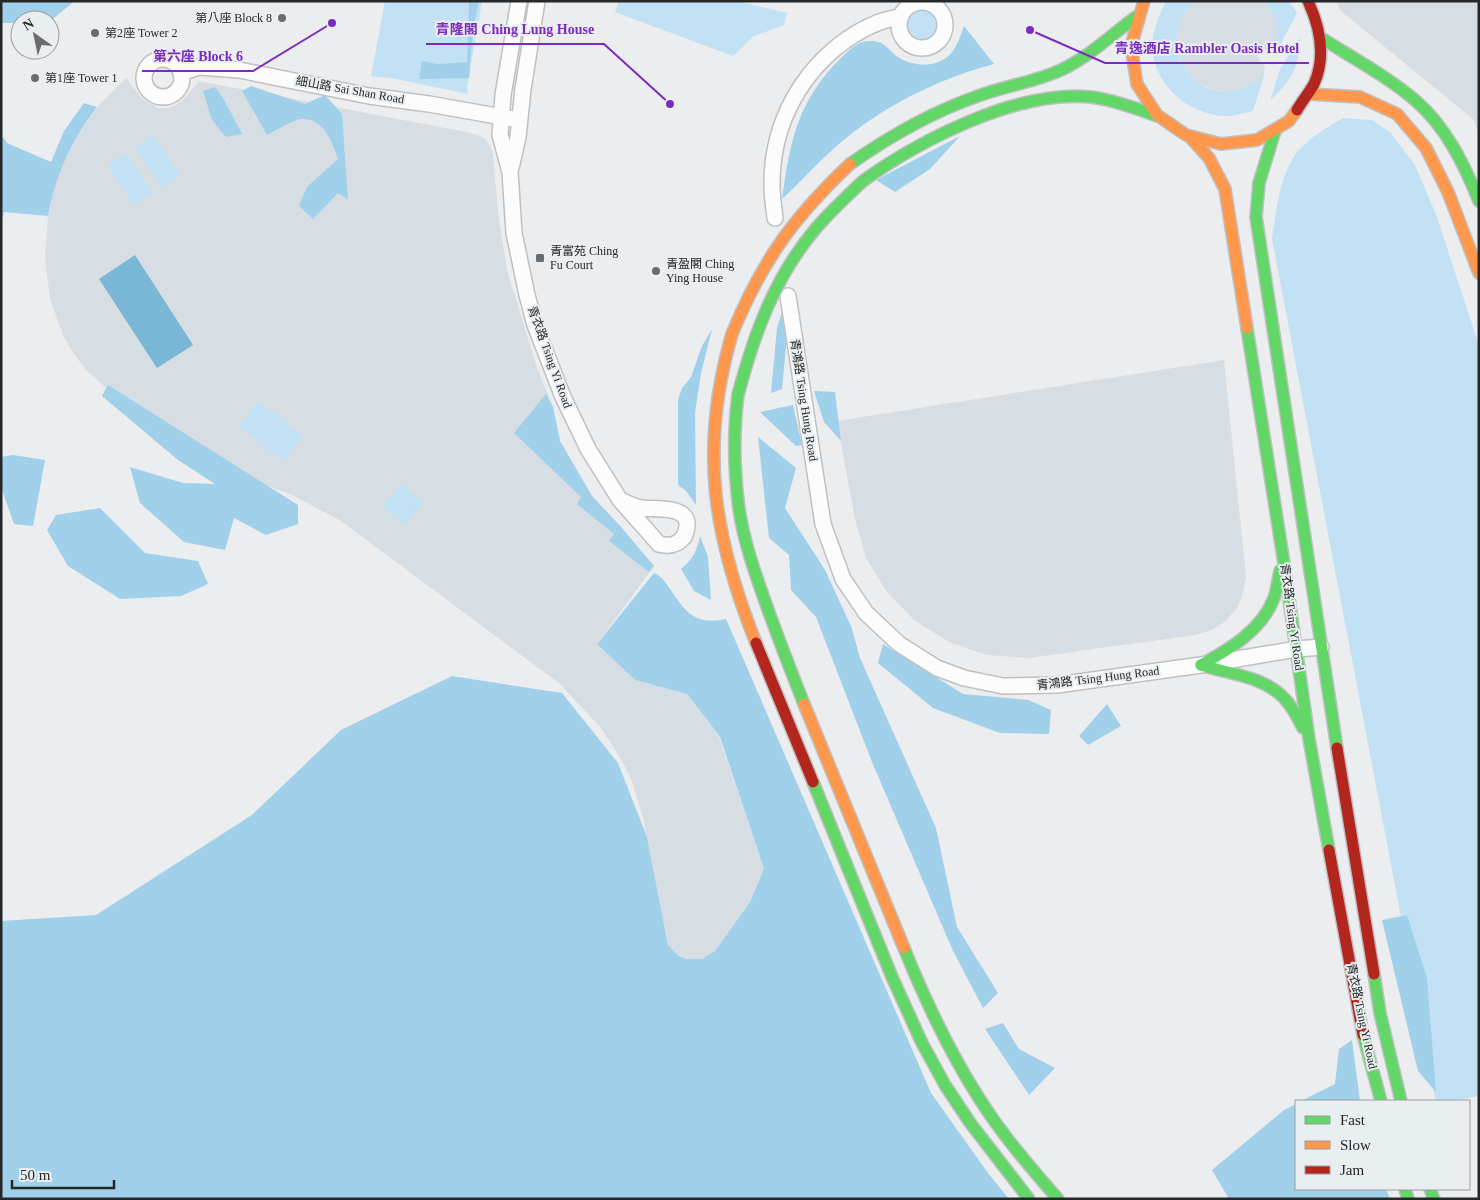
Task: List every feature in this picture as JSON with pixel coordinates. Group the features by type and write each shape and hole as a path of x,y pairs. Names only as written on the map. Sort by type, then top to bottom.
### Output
{"main road":[{"name":"青衣路 Tsing Yi Road","path":"1144,1 1136,17 1130,44 1132,68 1141,94 1157,116 1175,130 1192,139 1215,144 1239,144 1275,131 1294,115 1309,94 1317,76 1321,54 1316,20 1308,1"},
{"path":"1029,1199 978,1136 954,1100 922,1044 885,961 740,601 723,538 714,482 712,450 718,390 724,360 744,302 775,246 797,217 822,190 850,164 877,144 907,126 935,112 998,89 1043,77 1079,61 1136,17"},
{"path":"1320,37 1404,91 1424,109 1442,130 1460,156 1479,201"},
{"path":"1309,94 1360,97 1397,114 1426,148 1448,192 1479,274"},
{"path":"1058,1199 997,1125 944,1039 909,961 773,627 760,592 744,537 734,457 738,395 745,364 761,317 799,250 824,218 863,181 905,152 951,129 1000,111 1046,99 1072,96 1090,97 1126,104 1157,116"},
{"name":"青衣路 Tsing Yi Road","path":"1275,131 1259,183 1256,217 1321,646 1380,1013 1401,1100"},
{"name":"青衣路 Tsing Yi Road","path":"1192,139 1209,158 1225,189 1283,557 1309,739 1363,1032 1381,1100"},
{"path":"1201,665 1226,651 1259,623 1275,596 1283,557"},
{"path":"1201,665 1256,681 1274,690 1291,707 1309,739"}],"street":[{"name":"青衣路 Tsing Yi Road","path":"519,1 500,116 500,135 510,172 514,232 535,325 563,397 588,450 620,500"},
{"name":"青衣路 Tsing Yi Road","path":"510,172 518,137 537,1"},
{"path":"775,218 772,188 773,159 779,131 790,104 806,79 819,64 848,39 888,19 900,17"},
{"name":"細山路 Sai Shan Road","path":"181,72 199,67 239,70 369,96 519,120"},
{"name":"青鴻路 Tsing Hung Road","path":"788,296 823,524 843,579 866,613 899,644 937,668 964,678 1003,686 1057,685 1321,646"}],"shaded area":[{"path":"1,1 75,1 60,13 60,10 10,10 10,23 1,23"},
{"path":"385,1 482,1 467,87 468,94 396,79 371,76"},
{"path":"469,1 479,1 473,29 469,78 419,79 422,61 437,64 467,62"},
{"path":"619,1 737,1 787,13 784,25 752,37 733,56 615,12"},
{"path":"1166,1 1197,1 1181,19 1177,31 1177,41 1181,60 1188,72 1197,81 1207,88 1229,91 1253,84 1264,76 1253,111 1229,116 1211,114 1184,102 1172,92 1156,67 1153,52 1155,28"},
{"path":"1197,1 1262,1 1274,16 1279,33 1277,51 1267,48 1257,56 1265,67 1264,76 1244,88 1227,92 1211,89 1196,82 1186,70 1179,54 1176,39 1179,22"},
{"path":"1262,1 1289,1 1297,13 1277,51 1278,37 1276,24"},
{"path":"1336,1 1479,1 1479,134 1473,119 1341,11"},
{"path":"922,10 934,14 938,26 934,38 922,42 910,38 906,26 910,14"},
{"path":"964,26 994,64 937,84 884,111 842,141 782,199 788,159 805,106 826,74 847,52 865,41 875,41 883,44 904,61 919,64 935,63 948,57 953,51"},
{"path":"1301,36 1298,57 1293,72 1284,86 1270,101 1280,69"},
{"path":"126,78 142,99 158,108 176,105 183,100 199,81 471,133 485,139 490,146 493,154 498,213 507,270 537,368 553,407 560,441 592,496 654,566 597,644 635,680 687,694 719,737 764,869 750,902 715,951 709,956 702,959 686,959 679,956 668,945 643,817 631,779 601,728 560,684 341,521 294,496 242,476 115,396 86,370 74,354 64,337 50,299 45,256 48,216 57,177 74,140 97,107"},
{"path":"251,86 305,104 325,95 342,114 348,200 338,193 313,219 299,206 307,187 338,159 333,145 326,132 316,122 310,120 294,121 267,135 242,91"},
{"path":"215,87 242,134 226,137 212,120 203,91"},
{"path":"84,103 97,107 72,145 66,158 55,186 48,216 4,212 1,223 1,135 7,143 51,162 64,131"},
{"path":"1343,118 1372,120 1390,132 1415,165 1437,217 1479,346 1479,1096 1457,1100 1436,1100 1272,239 1280,192 1287,169 1299,150 1325,129"},
{"path":"154,135 180,176 162,188 135,147"},
{"path":"960,136 930,169 895,192 876,180"},
{"path":"126,153 153,193 134,205 107,165"},
{"path":"135,255 193,345 157,368 99,279"},
{"path":"782,312 787,336 782,389 771,393 777,328"},
{"path":"712,329 701,373 695,413 696,505 686,491 678,485 678,400 682,388 691,377 702,346"},
{"path":"1224,360 1246,577 1243,593 1237,608 1226,621 1212,630 1196,635 1028,658 987,655 949,642 915,621 887,592 866,558 855,519 837,421"},
{"path":"108,385 298,505 298,524 266,535 234,518 225,550 184,542 140,503 130,467 183,483 215,484 178,460 102,396"},
{"path":"814,391 835,392 841,441 824,422"},
{"path":"546,394 553,407 560,441 592,496 654,566 649,572 609,541 614,534 577,504 581,497 514,433"},
{"path":"258,401 303,437 283,461 239,426"},
{"path":"793,405 802,445 796,446 760,412"},
{"path":"758,437 796,468 785,508 825,570 851,626 860,658 936,828 957,927 998,993 983,1008 953,951 872,762 816,617 791,590 789,555 769,538"},
{"path":"13,455 45,460 33,526 14,524 1,487 1,457"},
{"path":"401,484 424,502 405,525 382,507"},
{"path":"100,508 145,553 198,561 208,584 181,596 120,599 68,566 47,530 56,515"},
{"path":"700,536 708,557 711,600 694,591 681,569 694,554"},
{"path":"654,573 664,580 682,605 693,616 707,620 726,619 931,1093 988,1173 1009,1199 1,1199 1,921 96,915 252,815 341,730 452,676 562,693 618,763 647,837 668,945 679,956 686,959 702,959 715,951 750,902 764,869 720,737 687,694 635,680 597,644"},
{"path":"883,644 963,694 1028,700 1051,710 1049,734 1000,733 933,708 878,663"},
{"path":"1107,704 1121,726 1088,745 1079,736"},
{"path":"1407,915 1427,978 1436,1092 1418,1071 1382,920"},
{"path":"1003,1023 1019,1049 1055,1068 1029,1095 985,1029"},
{"path":"1352,1040 1360,1100 1303,1100 1335,1084 1339,1049"},
{"path":"1295,1104 1295,1190 1386,1190 1390,1199 1229,1199 1212,1170 1284,1110"}],"traffic: fast":[{"path":"850,164 896,134 944,109 988,93 1041,78 1071,65 1136,17"},
{"path":"1320,37 1393,83 1427,111 1453,147 1479,201"},
{"path":"863,181 886,165 941,134 1002,109 1033,101 1063,97 1100,98 1157,116"},
{"path":"1275,131 1259,183 1256,217 1337,748"},
{"path":"738,395 759,328 789,265 817,227 863,181"},
{"path":"1247,328 1309,739 1329,850"},
{"path":"738,395 735,424 735,466 741,521 758,581 804,704"},
{"path":"1201,665 1244,638 1262,620 1274,598 1280,571"},
{"path":"1201,665 1256,680 1276,691 1290,705 1303,728"},
{"path":"813,782 892,977 922,1043 945,1085 971,1124 1029,1199"},
{"path":"904,948 945,1040 970,1084 1005,1135 1058,1199"},
{"path":"1374,974 1380,1013 1401,1100"},
{"path":"1363,1035 1381,1100"},
{"path":"1405,1190 1408,1199"},
{"path":"1430,1190 1434,1199"}],"traffic: slow":[{"path":"1144,1 1131,46 1137,84 1157,115 1186,135 1221,144 1257,140 1289,121 1297,110"},
{"path":"1309,94 1360,97 1397,114 1426,148 1448,192 1479,273"},
{"path":"1192,139 1209,158 1225,189 1247,328"},
{"path":"732,334 767,262 812,203 850,164"},
{"path":"732,334 722,376 716,415 714,453 716,491 729,565 756,643"},
{"path":"804,704 904,948"}],"traffic: jam":[{"path":"1297,110 1314,84 1320,63 1320,42 1316,21 1308,1"},
{"path":"756,643 813,782"},
{"path":"1337,748 1374,974"},
{"path":"1329,850 1363,1035"}],"place":[{"name":"第八座 Block 8","path":"282,18"},
{"name":"第六座 Block 6","path":"332,23"},
{"name":"青逸酒店 Rambler Oasis Hotel","path":"1030,30"},
{"name":"第2座 Tower 2","path":"95,33"},
{"name":"第1座 Tower 1","path":"35,78"},
{"name":"青隆閣 Ching Lung House","path":"670,104"},
{"name":"青富苑 Ching Fu Court","path":"540,258"},
{"name":"青盈閣 Ching Ying House","path":"656,271"}]}
